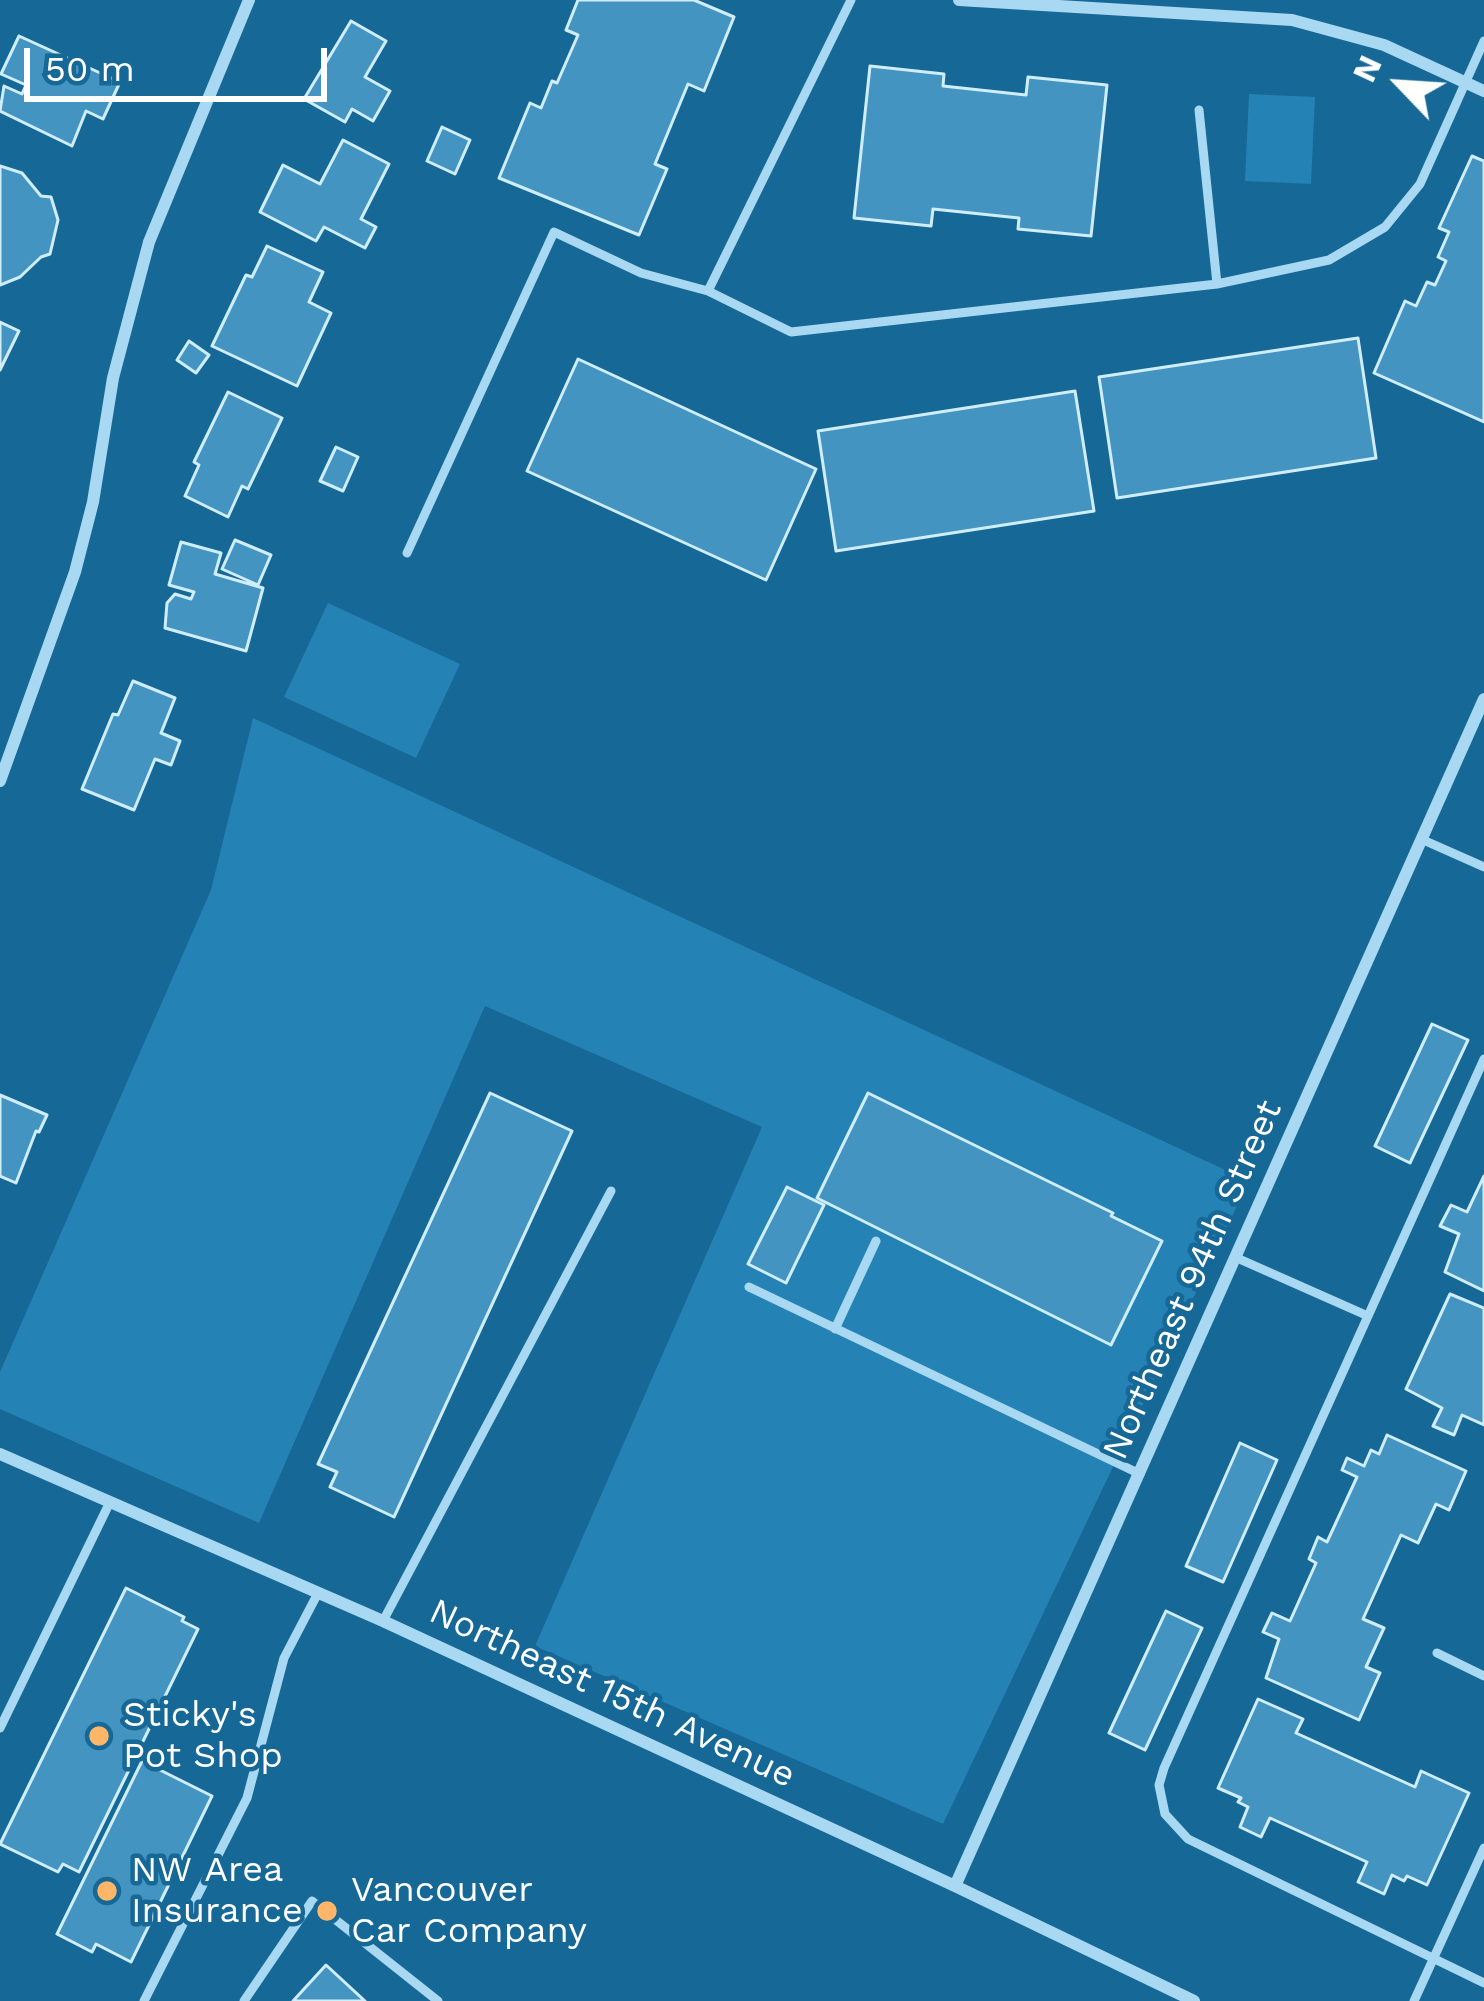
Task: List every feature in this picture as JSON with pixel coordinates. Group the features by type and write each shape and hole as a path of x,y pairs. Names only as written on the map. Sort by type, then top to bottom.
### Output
{"street":[{"path":"0,781 75,572 93,502 113,378 149,242 250,0"},
{"path":"959,0 1292,20 1384,45 1484,91"},
{"name":"Northeast 94th Street","path":"956,1886 1484,699"},
{"name":"Northeast 15th Avenue","path":"0,1454 383,1621 1194,2001"}],"lane":[{"path":"707,291 850,0"},
{"path":"406,554 554,232 641,273 707,291 790,332 1216,284 1329,260 1385,227 1420,184 1484,41"},
{"path":"1199,110 1216,284"},
{"path":"1421,839 1484,867"},
{"path":"1484,1059 1164,1768 1160,1794 1165,1814 1188,1839 1484,1983"},
{"path":"383,1621 611,1191"},
{"path":"835,1329 876,1240"},
{"path":"1237,1258 1368,1316"},
{"path":"749,1287 1140,1474"},
{"path":"0,1728 110,1502"},
{"path":"144,2001 247,1798 284,1658 318,1593"},
{"path":"1437,1653 1484,1676"},
{"path":"1414,2001 1484,1848"},
{"path":"244,2001 312,1901 438,2001"}],"shaded area":[{"path":"1249,94 1315,97 1311,184 1245,181"},
{"path":"328,603 460,664 416,758 284,697"},
{"path":"253,718 1249,1181 943,1824 535,1646 762,1127 485,1006 259,1523 0,1409 0,1372 211,890"}],"building":[{"path":"578,0 694,0 734,17 704,91 688,84 655,164 667,169 639,235 499,178 530,103 541,108 552,81 557,83 578,35 566,30"},
{"path":"351,21 386,41 365,77 390,91 373,121 352,109 345,122 304,99"},
{"path":"19,36 120,82 103,119 86,111 72,146 0,111 4,86 22,94 26,85 1,74"},
{"path":"870,66 944,74 943,86 1026,95 1028,77 1107,85 1091,236 1018,229 1019,218 933,209 931,226 854,218"},
{"path":"442,127 470,140 455,174 427,161"},
{"path":"343,140 389,164 361,219 376,227 365,248 324,227 316,241 260,212 283,165 320,184"},
{"path":"1472,156 1484,161 1484,422 1374,373 1405,301 1416,306 1427,282 1435,285 1446,261 1438,257 1449,232 1439,228"},
{"path":"0,166 22,173 41,196 51,197 58,220 50,254 20,277 0,285"},
{"path":"267,246 323,272 309,302 331,313 297,386 212,346 246,275 252,277"},
{"path":"0,322 19,331 0,370"},
{"path":"1358,338 1376,458 1117,498 1099,377"},
{"path":"189,341 209,355 196,373 177,360"},
{"path":"578,359 816,469 766,580 527,471"},
{"path":"1075,391 1094,511 836,551 818,431"},
{"path":"228,392 282,418 248,489 242,486 228,517 185,496 199,465 194,462"},
{"path":"336,447 358,457 343,491 320,481"},
{"path":"235,540 271,555 258,585 222,569"},
{"path":"181,542 221,553 215,574 263,588 246,651 165,628 167,603 175,594 191,599 194,592 169,585"},
{"path":"133,681 175,698 161,733 180,741 171,765 155,759 134,810 82,789 113,714 118,715"},
{"path":"1432,1024 1468,1040 1410,1163 1375,1146"},
{"path":"490,1093 572,1131 394,1517 330,1487 337,1472 318,1464"},
{"path":"868,1093 1162,1241 1111,1345 817,1198"},
{"path":"0,1095 47,1115 16,1183 0,1176"},
{"path":"1484,1176 1484,1291 1445,1272 1459,1234 1440,1226 1451,1205 1467,1212"},
{"path":"787,1187 824,1205 786,1283 748,1264"},
{"path":"1450,1294 1484,1308 1484,1425 1462,1415 1454,1435 1433,1426 1442,1408 1406,1389"},
{"path":"1387,1435 1466,1471 1449,1510 1436,1504 1418,1543 1401,1535 1363,1619 1384,1628 1366,1667 1380,1673 1359,1720 1266,1678 1279,1639 1263,1632 1272,1613 1290,1621 1316,1563 1309,1559 1318,1537 1327,1542 1357,1477 1342,1470 1347,1458 1364,1466 1371,1450 1379,1454"},
{"path":"1240,1443 1277,1460 1223,1582 1186,1566"},
{"name":"Sticky's Pot Shop","path":"126,1588 198,1629 79,1872 63,1864 58,1872 0,1844"},
{"path":"1166,1611 1202,1628 1145,1750 1109,1733"},
{"path":"1258,1699 1303,1719 1296,1733 1415,1787 1421,1771 1469,1793 1427,1885 1392,1875 1384,1894 1358,1882 1367,1862 1270,1818 1261,1837 1240,1827 1248,1807 1238,1802 1241,1798 1218,1788"},
{"path":"142,1761 212,1796 131,1962 96,1944 92,1952 57,1934"},
{"path":"326,1965 365,2001 293,2001"}],"place":[{"name":"Sticky's Pot Shop","path":"99,1736"},
{"name":"NW Area Insurance","path":"107,1891"},
{"name":"Vancouver Car Company","path":"327,1911"}]}
